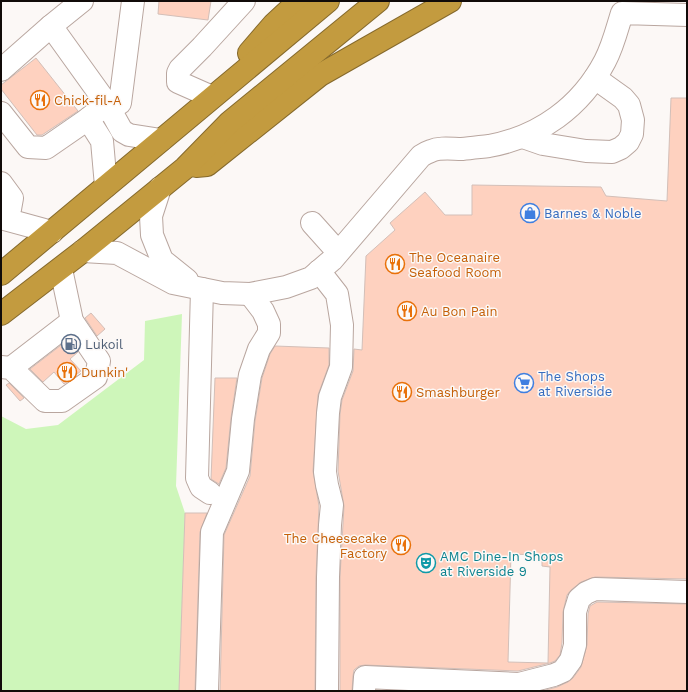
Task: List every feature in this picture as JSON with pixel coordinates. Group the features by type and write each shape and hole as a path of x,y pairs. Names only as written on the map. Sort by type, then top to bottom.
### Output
{"highway":[{"path":"212,97 274,24 299,1"},
{"path":"1,274 328,1"},
{"path":"1,314 61,269 185,168 230,122 378,1"},
{"path":"185,168 207,165 320,75 450,1"}],"lane":[{"path":"1,70 82,1"},
{"path":"1,113 28,147 46,148 107,104 120,102 133,1"},
{"path":"222,1 222,24"},
{"path":"212,97 178,82 178,73 180,69 202,48 244,1"},
{"path":"83,251 117,253 173,283 222,293 250,294 286,287 311,278 332,260 421,156 433,150 488,146 523,137 543,127 567,110 595,78 606,58 615,36 619,7 687,15"},
{"path":"51,26 107,104 122,131 129,135 161,140"},
{"path":"523,137 543,144 586,151 612,152 622,148 628,142 632,134 632,120 629,105 623,98 595,78"},
{"path":"88,119 102,141 106,186"},
{"path":"1,184 12,198 10,209 1,217"},
{"path":"160,188 151,216 152,235 162,260 199,288"},
{"path":"1,217 52,232"},
{"path":"312,223 338,252"},
{"path":"61,269 72,321 99,361 96,377 62,400 45,402 6,368 72,321"},
{"path":"319,271 337,294 342,324 341,367 330,397 325,472 332,505 329,562 331,663 326,691"},
{"path":"199,288 197,478 201,487 210,493"},
{"path":"207,691 212,532 238,471 243,419 250,375 259,349 269,333 269,324 263,311 250,294"},
{"path":"364,691 365,677 519,684 554,675 563,671 571,660 575,645 575,612 579,599 586,593 595,589 687,592"}],"green space":[{"path":"182,314 176,486 185,513 179,691 1,691 1,416 26,429 58,425 144,360 145,321"}],"building":[{"path":"159,1 211,1 208,20 158,14"},
{"name":"Chick-fil-A","path":"36,58 78,111 42,135 37,135 1,89 1,85"},
{"name":"The Shops at Riverside","path":"671,98 687,98 687,579 595,577 581,582 567,595 563,612 560,655 555,661 550,663 518,671 365,665 359,666 354,670 352,691 340,691 340,577 344,506 338,471 340,414 342,400 353,371 354,349 362,350 366,256 395,230 390,223 425,192 445,215 472,215 472,185 601,187 606,196 667,201","holes":["511,554 542,555 542,566 550,567 548,663 508,662"]},
{"path":"91,313 105,329 97,336 85,318"},
{"path":"69,339 78,352 70,359 81,371 64,384 54,372 43,382 30,369"},
{"path":"275,346 329,348 329,365 318,395 313,471 319,506 316,577 315,691 220,691 224,535 250,476 255,421 262,378 270,354"},
{"path":"215,378 237,378 226,468 219,484 211,479"},
{"path":"9,383 24,398 20,401 6,385"},
{"path":"185,513 207,513 200,532 195,691 179,691"},
{"path":"597,602 687,604 687,691 542,691 568,682 581,667 587,645 588,614 590,606"}],"place":[{"name":"Chick-fil-A","path":"40,100"},
{"name":"Barnes & Noble","path":"530,213"},
{"name":"The Oceanaire Seafood Room","path":"395,264"},
{"name":"Au Bon Pain","path":"407,311"},
{"name":"Lukoil","path":"71,344"},
{"name":"Dunkin'","path":"67,372"},
{"name":"The Shops at Riverside","path":"524,383"},
{"name":"Smashburger","path":"402,392"},
{"name":"The Cheesecake Factory","path":"401,545"},
{"name":"AMC Dine-In Shops at Riverside 9","path":"426,563"}]}
